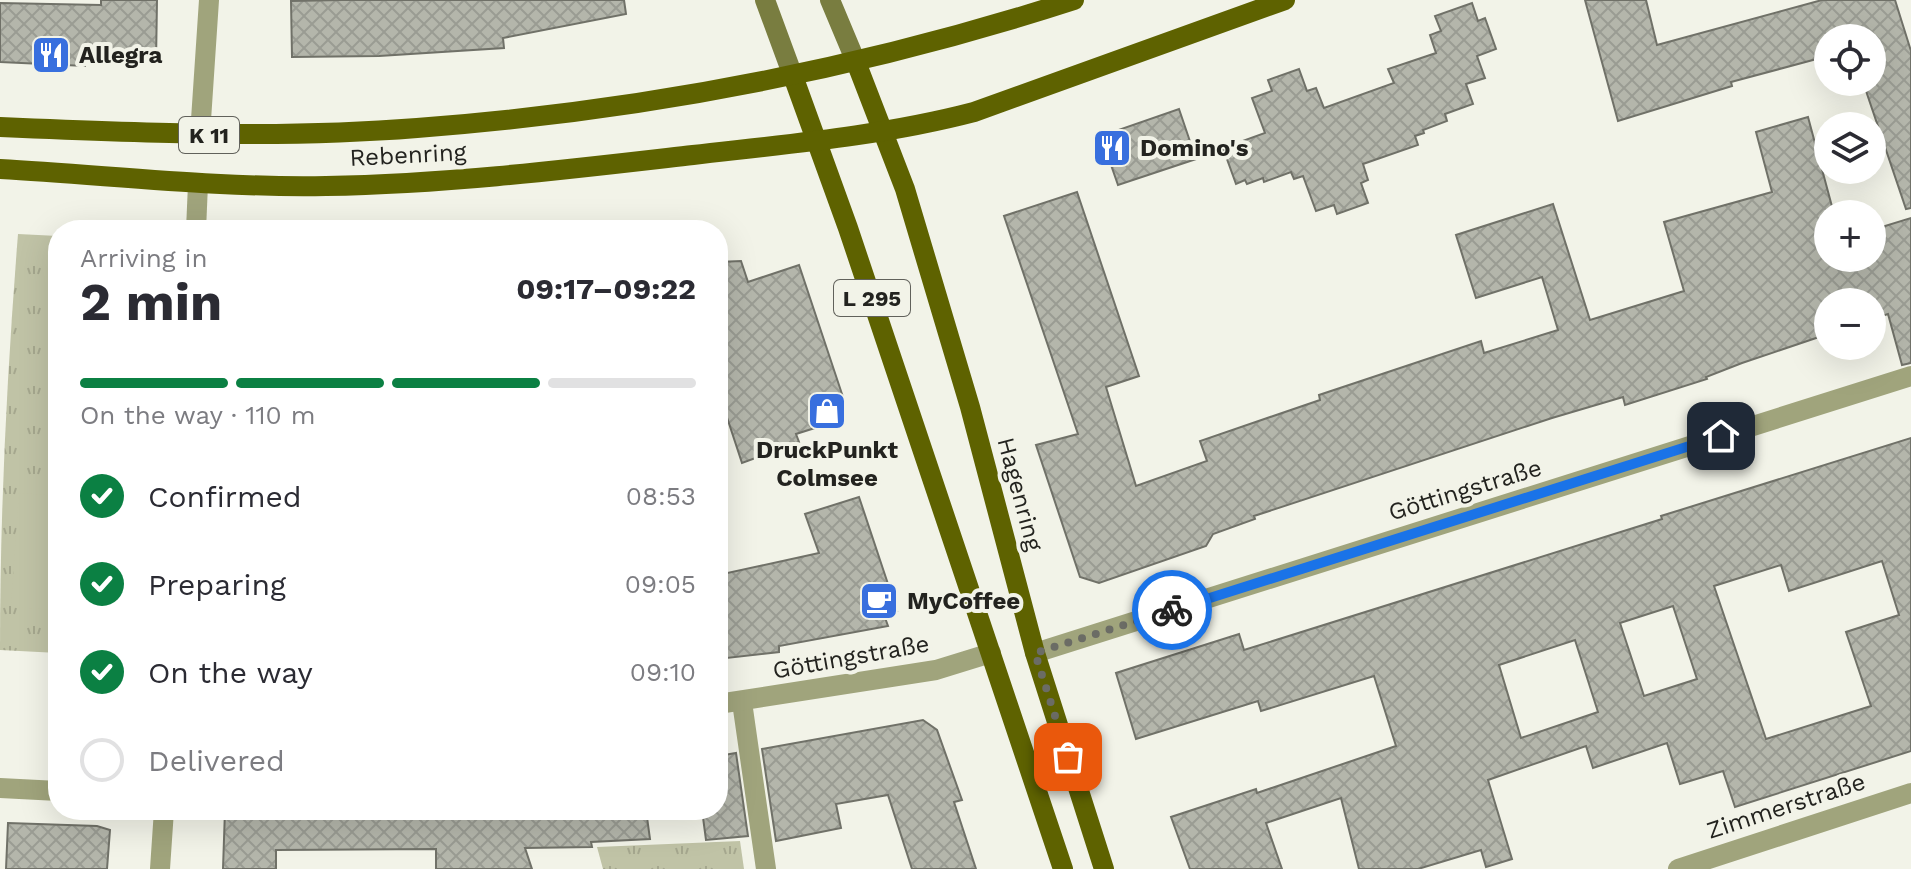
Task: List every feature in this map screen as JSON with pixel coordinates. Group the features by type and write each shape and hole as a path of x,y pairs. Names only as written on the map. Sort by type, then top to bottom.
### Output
{"main road":[{"path":"765,0 793,76"},
{"path":"830,0 856,62 1074,0"},
{"name":"Rebenring","path":"0,169 198,184 327,186 616,166 817,142 884,132 974,112 1285,0"},
{"name":"K 11","path":"793,76 856,62"},
{"name":"L 295","path":"856,62 884,132"},
{"name":"Rebenring","path":"0,127 200,135 418,128 694,95 793,76"},
{"name":"L 295","path":"793,76 1063,869"},
{"name":"Hagenring","path":"884,132 905,189 970,407 1035,653 1104,869"}],"street":[{"path":"200,135 209,0"},
{"path":"196,220 198,184"},
{"name":"Göttingstraße","path":"1035,653 1911,376"},
{"name":"Göttingstraße","path":"728,703 936,670 991,653"},
{"path":"742,702 766,869"},
{"path":"0,788 48,790"},
{"name":"Zimmerstraße","path":"1678,869 1911,793"},
{"path":"160,869 163,820"}],"green space":[{"path":"18,234 48,236 48,652 0,650 1,545"},
{"path":"19,493 48,495 48,609 11,607"},
{"path":"740,841 744,869 603,869 597,847"}],"building":[{"path":"101,0 157,0 156,63 85,63 85,66 0,62 0,3 101,5"},
{"path":"624,0 626,14 503,38 504,48 379,56 292,57 291,1"},
{"path":"1585,0 1646,0 1657,45 1822,0 1895,0 1911,51 1911,208 1906,209 1886,150 1886,112 1873,112 1868,96 1886,96 1886,24 1814,24 1814,60 1731,82 1732,86 1618,121"},
{"path":"1472,3 1478,21 1485,18 1496,49 1477,56 1485,78 1466,84 1473,104 1445,114 1447,121 1423,130 1424,133 1415,136 1418,145 1363,164 1368,180 1361,183 1368,203 1337,214 1334,205 1316,211 1303,176 1294,179 1291,172 1264,182 1263,178 1236,184 1223,148 1265,133 1252,98 1272,91 1268,80 1299,69 1307,91 1316,88 1324,108 1394,83 1388,69 1436,53 1430,35 1441,31 1435,16"},
{"path":"1179,109 1196,159 1118,185 1101,136"},
{"path":"1808,117 1814,139 1814,184 1826,184 1830,200 1814,200 1814,272 1886,272 1886,226 1911,218 1911,363 1902,365 1886,315 1886,288 1814,288 1814,339 1742,363 1707,379 1625,405 1623,397 1552,418 1254,516 1255,519 1213,534 1206,546 1099,583 1080,577 1036,445 1078,434 1004,216 1077,192 1139,376 1106,387 1136,486 1207,461 1200,441 1320,400 1319,395 1481,341 1484,353 1558,330 1542,277 1476,298 1456,235 1553,204 1590,320 1684,291 1664,222 1772,192 1756,132"},
{"path":"741,261 748,282 799,265 843,397 831,401 837,421 796,434 799,442 742,463 728,420 728,262"},
{"path":"1911,438 1911,751 1735,807 1723,771 1680,784 1667,743 1593,768 1586,746 1488,780 1512,859 1486,867 1481,850 1418,869 1359,869 1341,798 1266,823 1282,869 1190,869 1171,817 1256,789 1257,793 1396,746 1374,676 1261,711 1258,701 1136,739 1116,673 1239,634 1244,650 1662,519 1661,516","holes":["1882,561 1899,615 1846,632 1871,706 1766,739 1714,586 1781,565 1789,591","1673,606 1697,679 1644,696 1620,623","1575,640 1598,712 1521,738 1499,665"]},
{"path":"859,497 897,611 884,615 888,626 779,646 779,652 728,658 728,573 819,553 805,514"},
{"path":"923,720 937,730 962,800 954,802 976,869 912,869 888,795 836,804 841,828 776,841 762,749"},
{"path":"736,753 748,836 706,840 703,820 728,820 728,754"},
{"path":"225,820 647,820 650,839 591,842 592,847 525,848 532,869 436,869 436,849 276,850 276,869 223,869"},
{"path":"8,823 97,826 110,830 107,869 6,869"}],"way so far":[{"path":"1068,757 1035,653 1172,610"}],"place":[{"name":"Allegra","path":"51,55"},
{"name":"Domino's","path":"1112,148"},
{"name":"DruckPunkt Colmsee","path":"827,411"},
{"name":"MyCoffee","path":"879,601"}],"route":[{"path":"1172,610 1721,436"}]}
